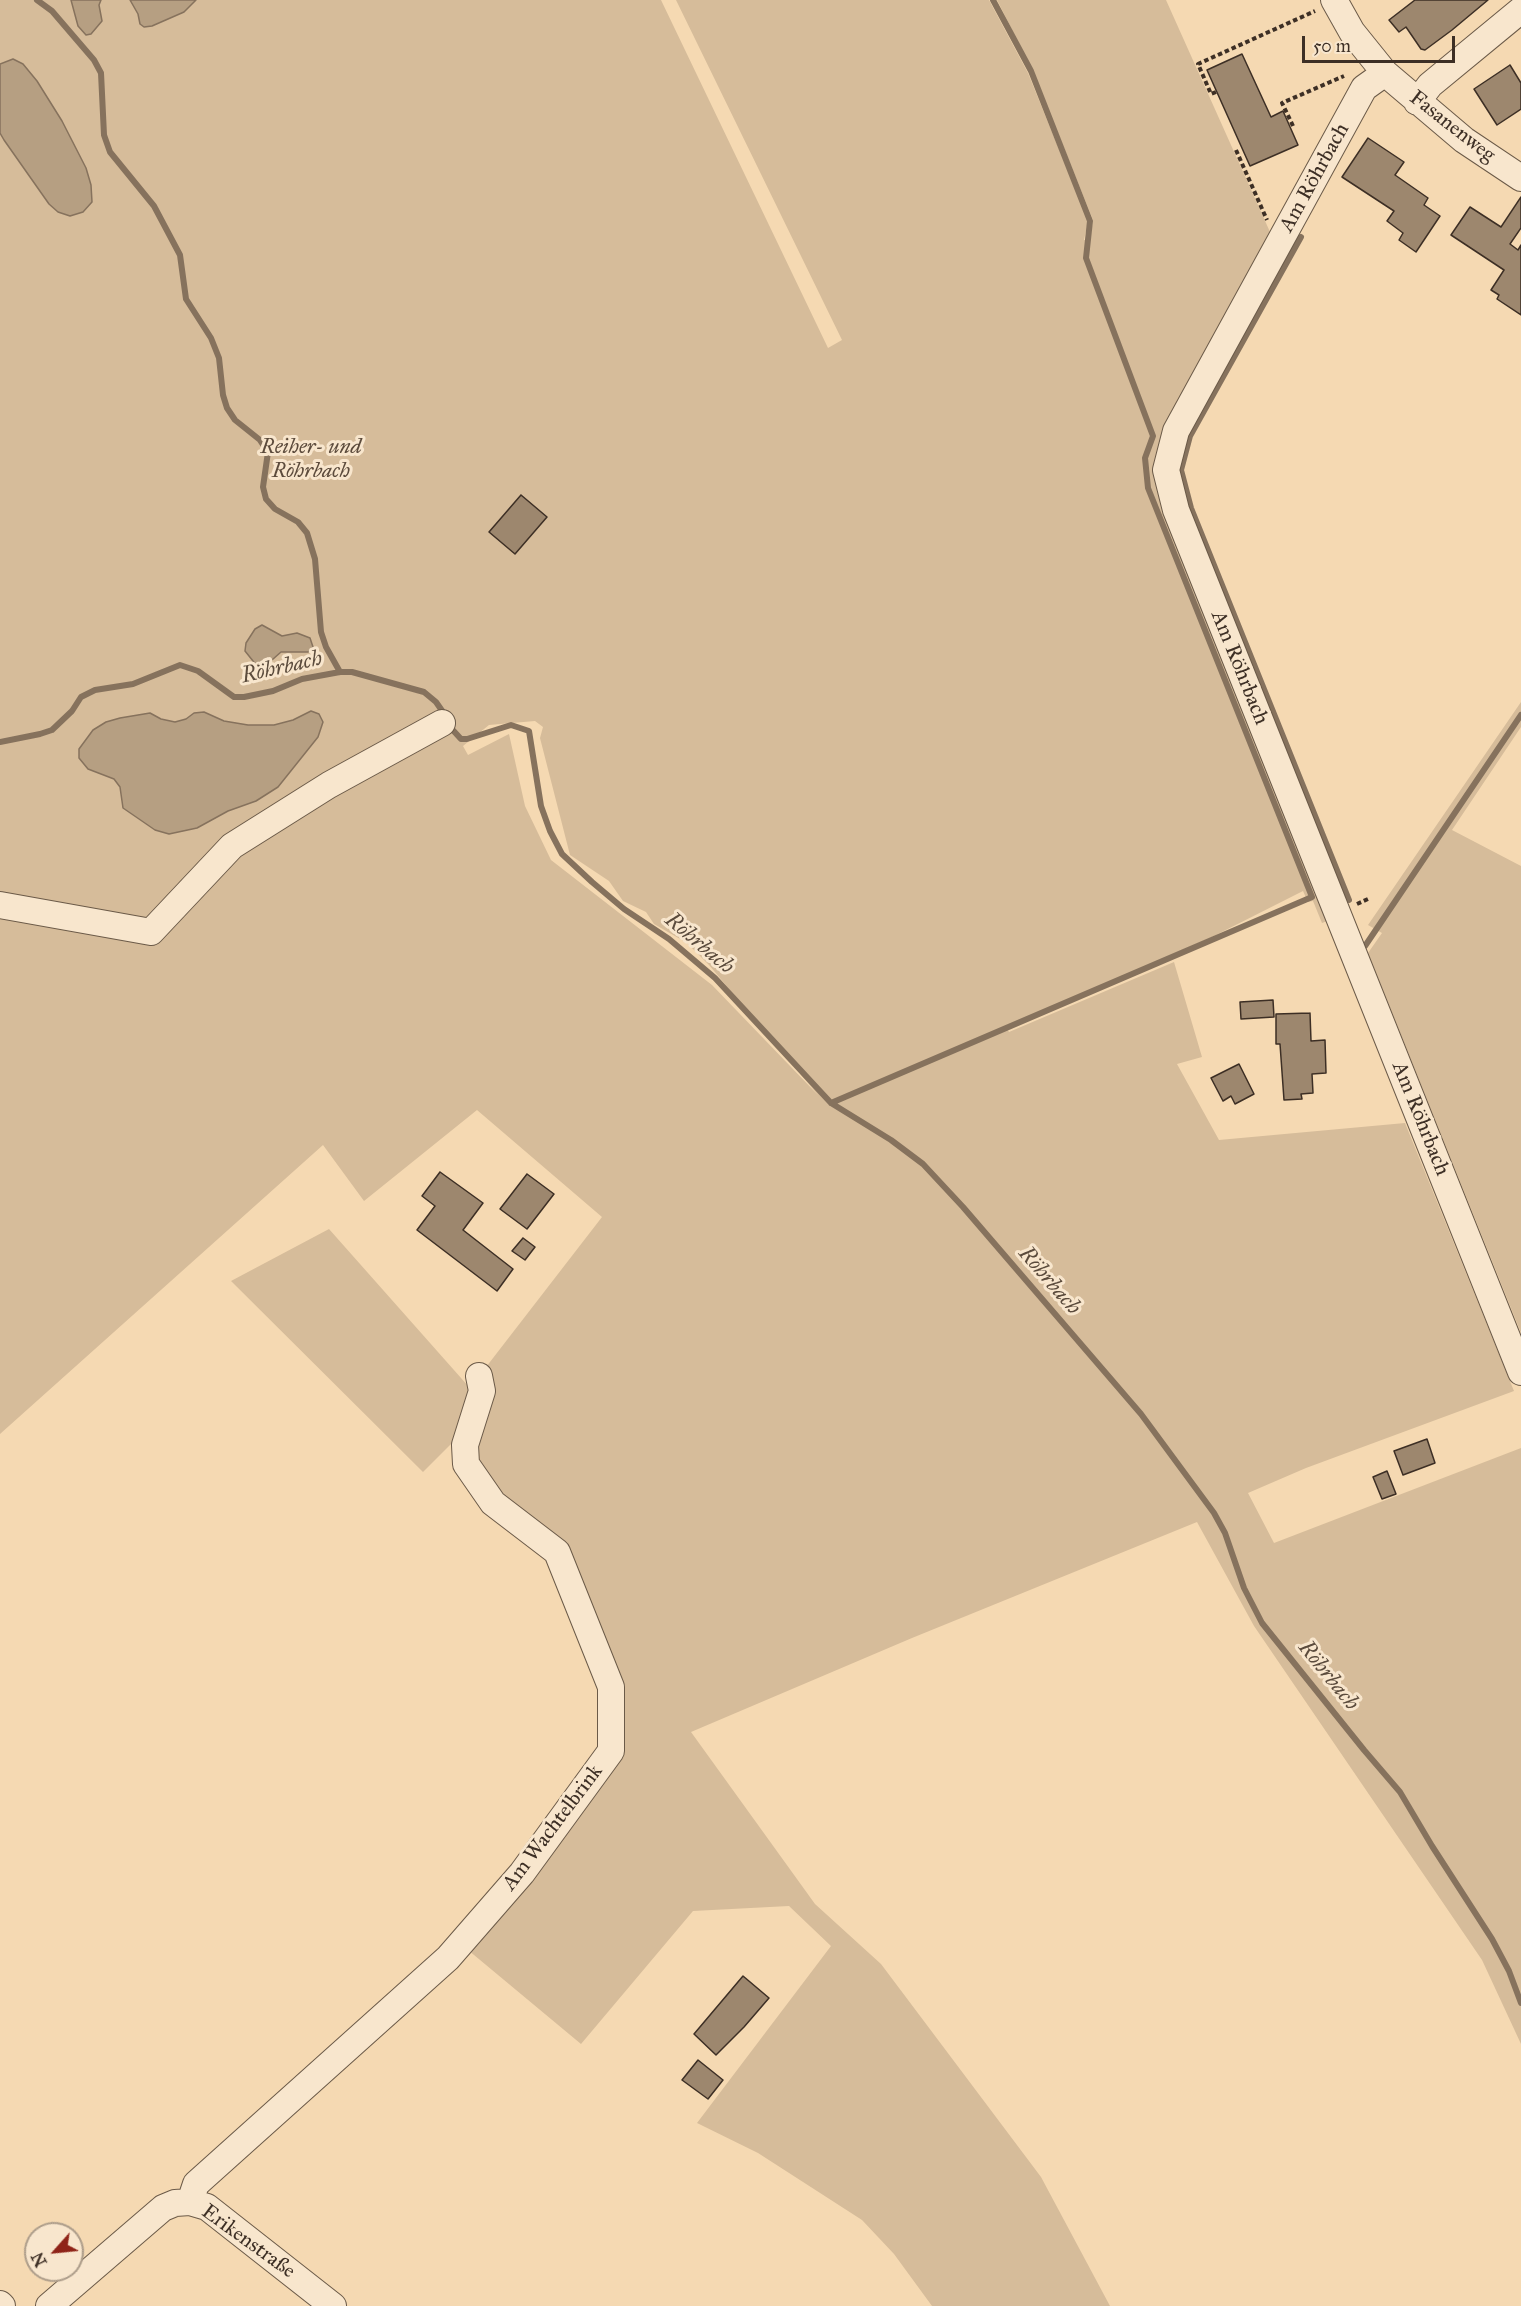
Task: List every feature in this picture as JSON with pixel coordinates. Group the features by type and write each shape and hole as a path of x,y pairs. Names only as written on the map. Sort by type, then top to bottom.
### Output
{"street":[{"path":"1334,1 1352,32 1385,73"},
{"path":"1417,102 1430,85 1521,10"},
{"name":"Am Röhrbach","path":"1385,73 1364,88 1176,432 1166,470 1176,510 1521,1372"},
{"name":"Fasanenweg","path":"1385,73 1464,140 1521,178"},
{"path":"0,905 151,932 232,846 329,785 442,723"},
{"name":"Am Wachtelbrink","path":"190,2202 196,2184 448,1958 522,1873 611,1751 611,1687 557,1551 493,1503 466,1464 465,1445 482,1391 479,1377"},
{"name":"Erikenstraße","path":"49,2306 163,2208 175,2203 190,2202 207,2207 333,2306"}],"path":[{"path":"1216,92 1211,94 1198,64 1334,1"},
{"path":"1293,126 1282,103 1346,75 1364,88"},
{"path":"1236,150 1269,223 1285,232"}],"green space":[{"name":"Reiher- und Röhrbach","path":"0,0 661,0 828,348 842,340 676,0 989,0 1028,73 1088,221 1084,240 1090,240 1093,220 1033,71 997,0 1166,0 1270,232 1173,411 1156,470 1330,920 1322,923 1313,901 1308,902 1303,891 1212,937 1006,1027 1009,1032 1174,962 1202,1057 1177,1064 1219,1140 1405,1123 1514,1391 1306,1468 1248,1493 1274,1543 1521,1448 1521,2044 1482,1960 1254,1626 1197,1522 912,1638 691,1732 815,1904 881,1964 1041,2177 1110,2306 932,2306 894,2254 862,2220 758,2153 697,2123 831,1946 789,1906 693,1911 581,2044 468,1950 530,1879 580,1816 619,1756 563,1547 499,1500 473,1463 483,1371 602,1217 477,1110 364,1201 323,1145 0,1434","holes":["535,721 543,727 540,738 570,855 609,881 623,901 646,912 654,924 687,943 709,965 818,1095 712,985 551,860 525,806 509,734 468,755 463,746 489,725"]},
{"path":"1521,702 1521,727 1452,830 1521,866 1521,1333 1368,953 1382,933 1368,925"},
{"path":"329,1229 469,1387 462,1433 423,1472 231,1281"}],"shaded area":[{"path":"71,0 101,0 99,5 102,21 91,34 86,35 78,26"},
{"path":"130,0 196,0 184,12 152,26 144,27 140,24 138,14"},
{"path":"13,59 23,64 37,81 62,121 86,168 91,185 92,202 83,212 70,216 58,212 49,204 0,133 0,64"},
{"path":"262,625 282,636 297,633 310,638 313,647 308,652 281,652 264,667 257,666 245,651 246,643 255,629"},
{"path":"311,711 319,714 323,722 318,737 278,787 256,801 228,811 197,828 169,834 155,830 123,808 120,787 114,779 88,769 79,758 79,749 93,730 106,722 120,718 150,713 161,719 175,722 186,719 194,713 204,712 224,721 248,725 274,725 293,720"}],"building":[{"path":"1415,0 1488,0 1425,50 1421,49 1406,27 1399,32 1389,20"},
{"path":"1242,54 1271,117 1283,111 1298,145 1250,166 1207,70"},
{"path":"1510,65 1521,83 1521,109 1497,125 1474,89"},
{"path":"1368,138 1404,162 1395,175 1428,198 1424,205 1440,216 1416,252 1399,240 1403,233 1387,221 1394,211 1342,177"},
{"path":"1521,197 1521,228 1510,244 1518,250 1521,245 1521,315 1497,299 1499,295 1491,290 1504,270 1451,235 1470,207 1501,227"},
{"path":"521,495 547,517 515,554 489,532"},
{"path":"1273,1000 1274,1017 1241,1019 1240,1002"},
{"path":"1310,1013 1311,1041 1325,1040 1326,1073 1312,1074 1313,1093 1301,1094 1302,1099 1284,1100 1280,1044 1276,1044 1276,1014"},
{"path":"1239,1064 1254,1094 1235,1104 1231,1096 1223,1101 1211,1078"},
{"path":"440,1172 483,1203 463,1230 513,1269 497,1291 417,1230 435,1206 422,1196"},
{"path":"527,1174 554,1194 527,1229 500,1209"},
{"path":"523,1238 535,1247 525,1260 512,1251"},
{"path":"1427,1439 1435,1463 1403,1475 1394,1451"},
{"path":"1387,1471 1396,1494 1382,1499 1373,1477"},
{"path":"743,1976 769,1998 716,2055 694,2034"},
{"path":"698,2060 723,2080 708,2099 682,2080"}],"waterway":[{"path":"37,0 52,11 94,60 101,73 104,135 110,152 154,206 180,255 186,299 211,338 219,358 223,395 227,408 235,420 260,440 268,452 263,487 266,499 275,509 298,522 307,533 315,559 321,632 326,647 340,672"},
{"path":"831,1103 1312,897 1148,488 1145,458 1153,436 1086,258 1090,221 1031,71 993,0"},
{"path":"1301,237 1190,436 1181,470 1191,508 1349,900"},
{"name":"Röhrbach","path":"0,742 52,730 72,711 81,697 95,690 133,684 180,665 198,671 234,697 273,691 302,679 352,672 424,692 436,702 445,715"},
{"path":"1365,946 1521,715"},
{"name":"Röhrbach","path":"450,727 461,739 511,725 529,731 541,806 562,854 624,909 669,939 715,978 831,1103 891,1140 923,1164 963,1207 1141,1414 1214,1513 1225,1533 1244,1588 1262,1623 1400,1792 1492,1939 1509,1971 1521,2003"}]}
